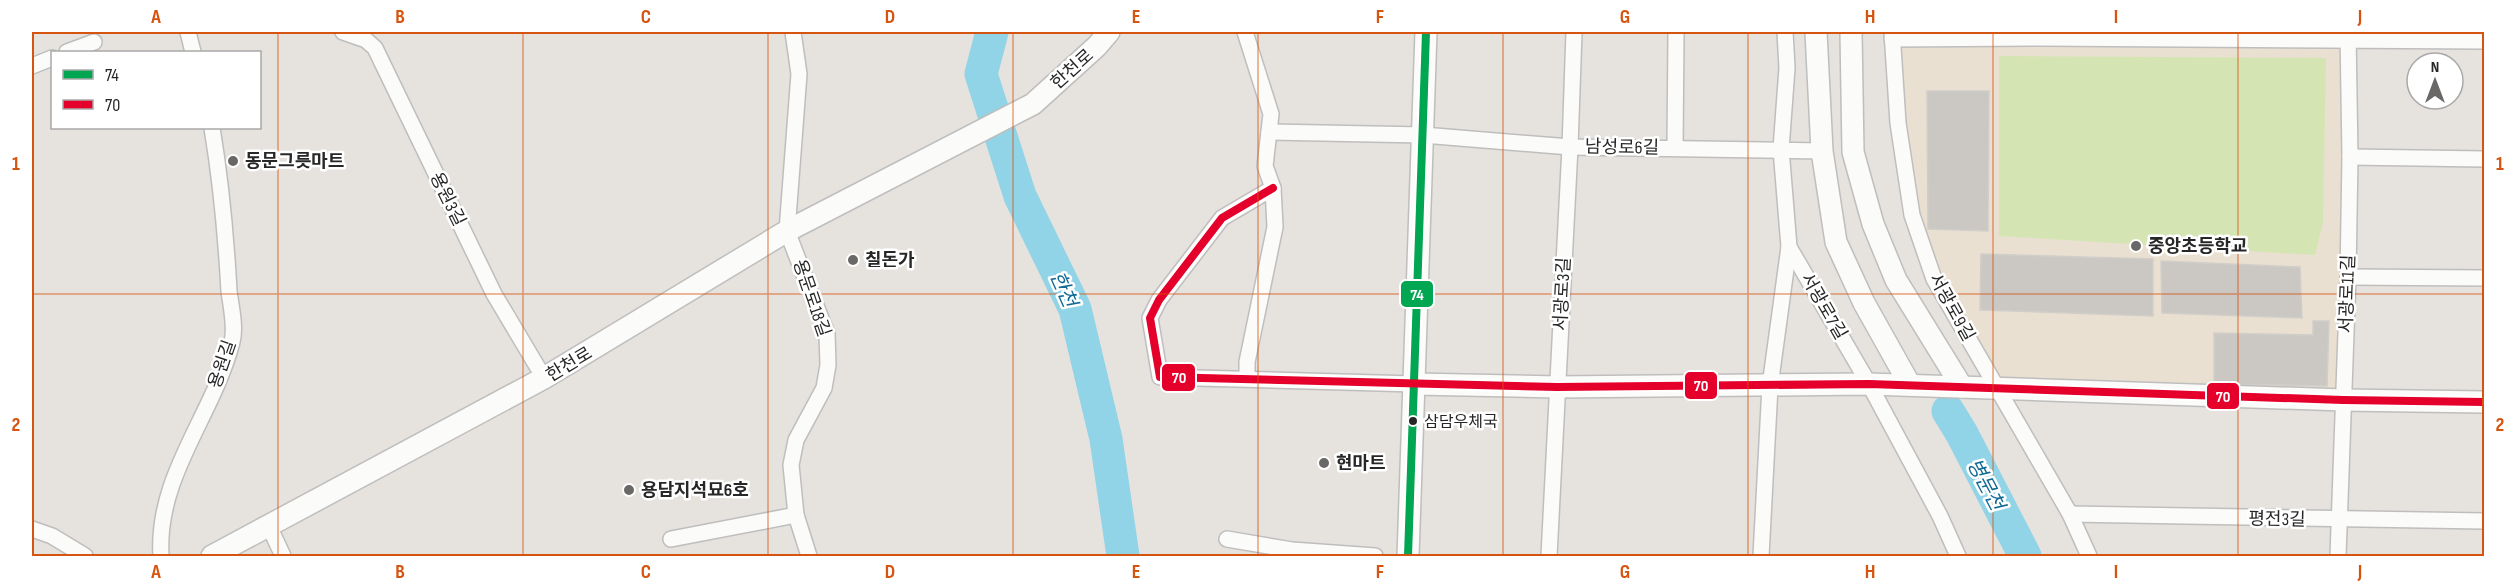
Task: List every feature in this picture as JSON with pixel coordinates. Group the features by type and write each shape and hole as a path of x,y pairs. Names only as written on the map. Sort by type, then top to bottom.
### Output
{"street":[{"path":"188,32 193,51"},
{"name":"용원3길","path":"343,32 366,40 375,48 494,294 544,378"},
{"name":"용문로18길","path":"793,32 799,74 787,231 827,334 828,345 828,365 824,388 796,440 791,465 796,515 809,556"},
{"name":"한천로","path":"212,556 544,378 787,231 1033,104 1097,46 1109,32"},
{"path":"1245,32 1271,114 1265,166 1273,188 1275,228 1247,362 1247,378"},
{"path":"1408,556 1426,32"},
{"name":"서광로3길","path":"1549,556 1574,32"},
{"path":"1675,148 1676,32"},
{"name":"서광로7길","path":"1785,32 1787,68 1782,149 1790,247 1869,384 1940,516 1958,556"},
{"path":"1816,32 1822,151 1836,242 1864,303 1910,385"},
{"path":"1851,32 1853,152 1873,224 1896,280 1962,387"},
{"path":"1892,35 2348,36 2484,41"},
{"name":"서광로9길","path":"1892,35 1898,123 1912,215 1934,279 2070,514 2089,556"},
{"name":"서광로11길","path":"2338,556 2348,277 2350,157 2348,36"},
{"path":"70,51 94,42"},
{"path":"32,66 51,58"},
{"name":"용원길","path":"161,556 160,536 167,494 180,460 221,376 233,339 224,210 212,129"},
{"name":"남성로6길","path":"1269,132 1423,135 1570,147 1822,151"},
{"path":"2350,157 2484,159"},
{"path":"1273,188 1222,218 1159,300 1150,318 1160,377 1557,387 1869,384 2343,400 2484,402"},
{"path":"1761,556 1770,386 1790,247"},
{"path":"2348,277 2484,278"},
{"name":"평전3길","path":"2070,514 2484,521"},
{"path":"671,539 796,515"},
{"path":"269,526 283,556"},
{"path":"32,529 52,536 85,556"},
{"path":"1227,539 1292,550 1375,556"}],"shaded area":[{"name":"중앙초등학교","path":"1892,39 2348,40 2343,400 1999,388 1934,279 1913,215"}],"green space":[{"path":"1999,56 2326,58 2323,223 2315,255 1999,236"}],"building":[{"path":"1927,91 1989,91 1988,231 1928,229"},
{"path":"1981,254 2153,259 2153,316 1980,310"},
{"path":"2161,261 2300,267 2302,318 2162,313"},
{"path":"2313,321 2329,321 2327,386 2214,384 2214,333 2313,335"}],"waterway":[{"name":"한천","path":"992,32 981,74 1020,196 1075,309 1106,439 1123,556"},
{"name":"병문천","path":"1948,411 2025,556"}],"transit line":[{"name":"74","path":"1408,556 1426,32"},
{"name":"70","path":"1273,188 1222,218 1159,300 1150,318 1160,377 1557,387 1869,384 2343,400 2484,402"}],"place":[{"name":"동문그릇마트","path":"233,161"},
{"name":"중앙초등학교","path":"2136,246"},
{"name":"칠돈가","path":"853,260"},
{"name":"삼담우체국","path":"1413,421"},
{"name":"현마트","path":"1324,463"},
{"name":"용담지석묘6호","path":"629,490"}]}
